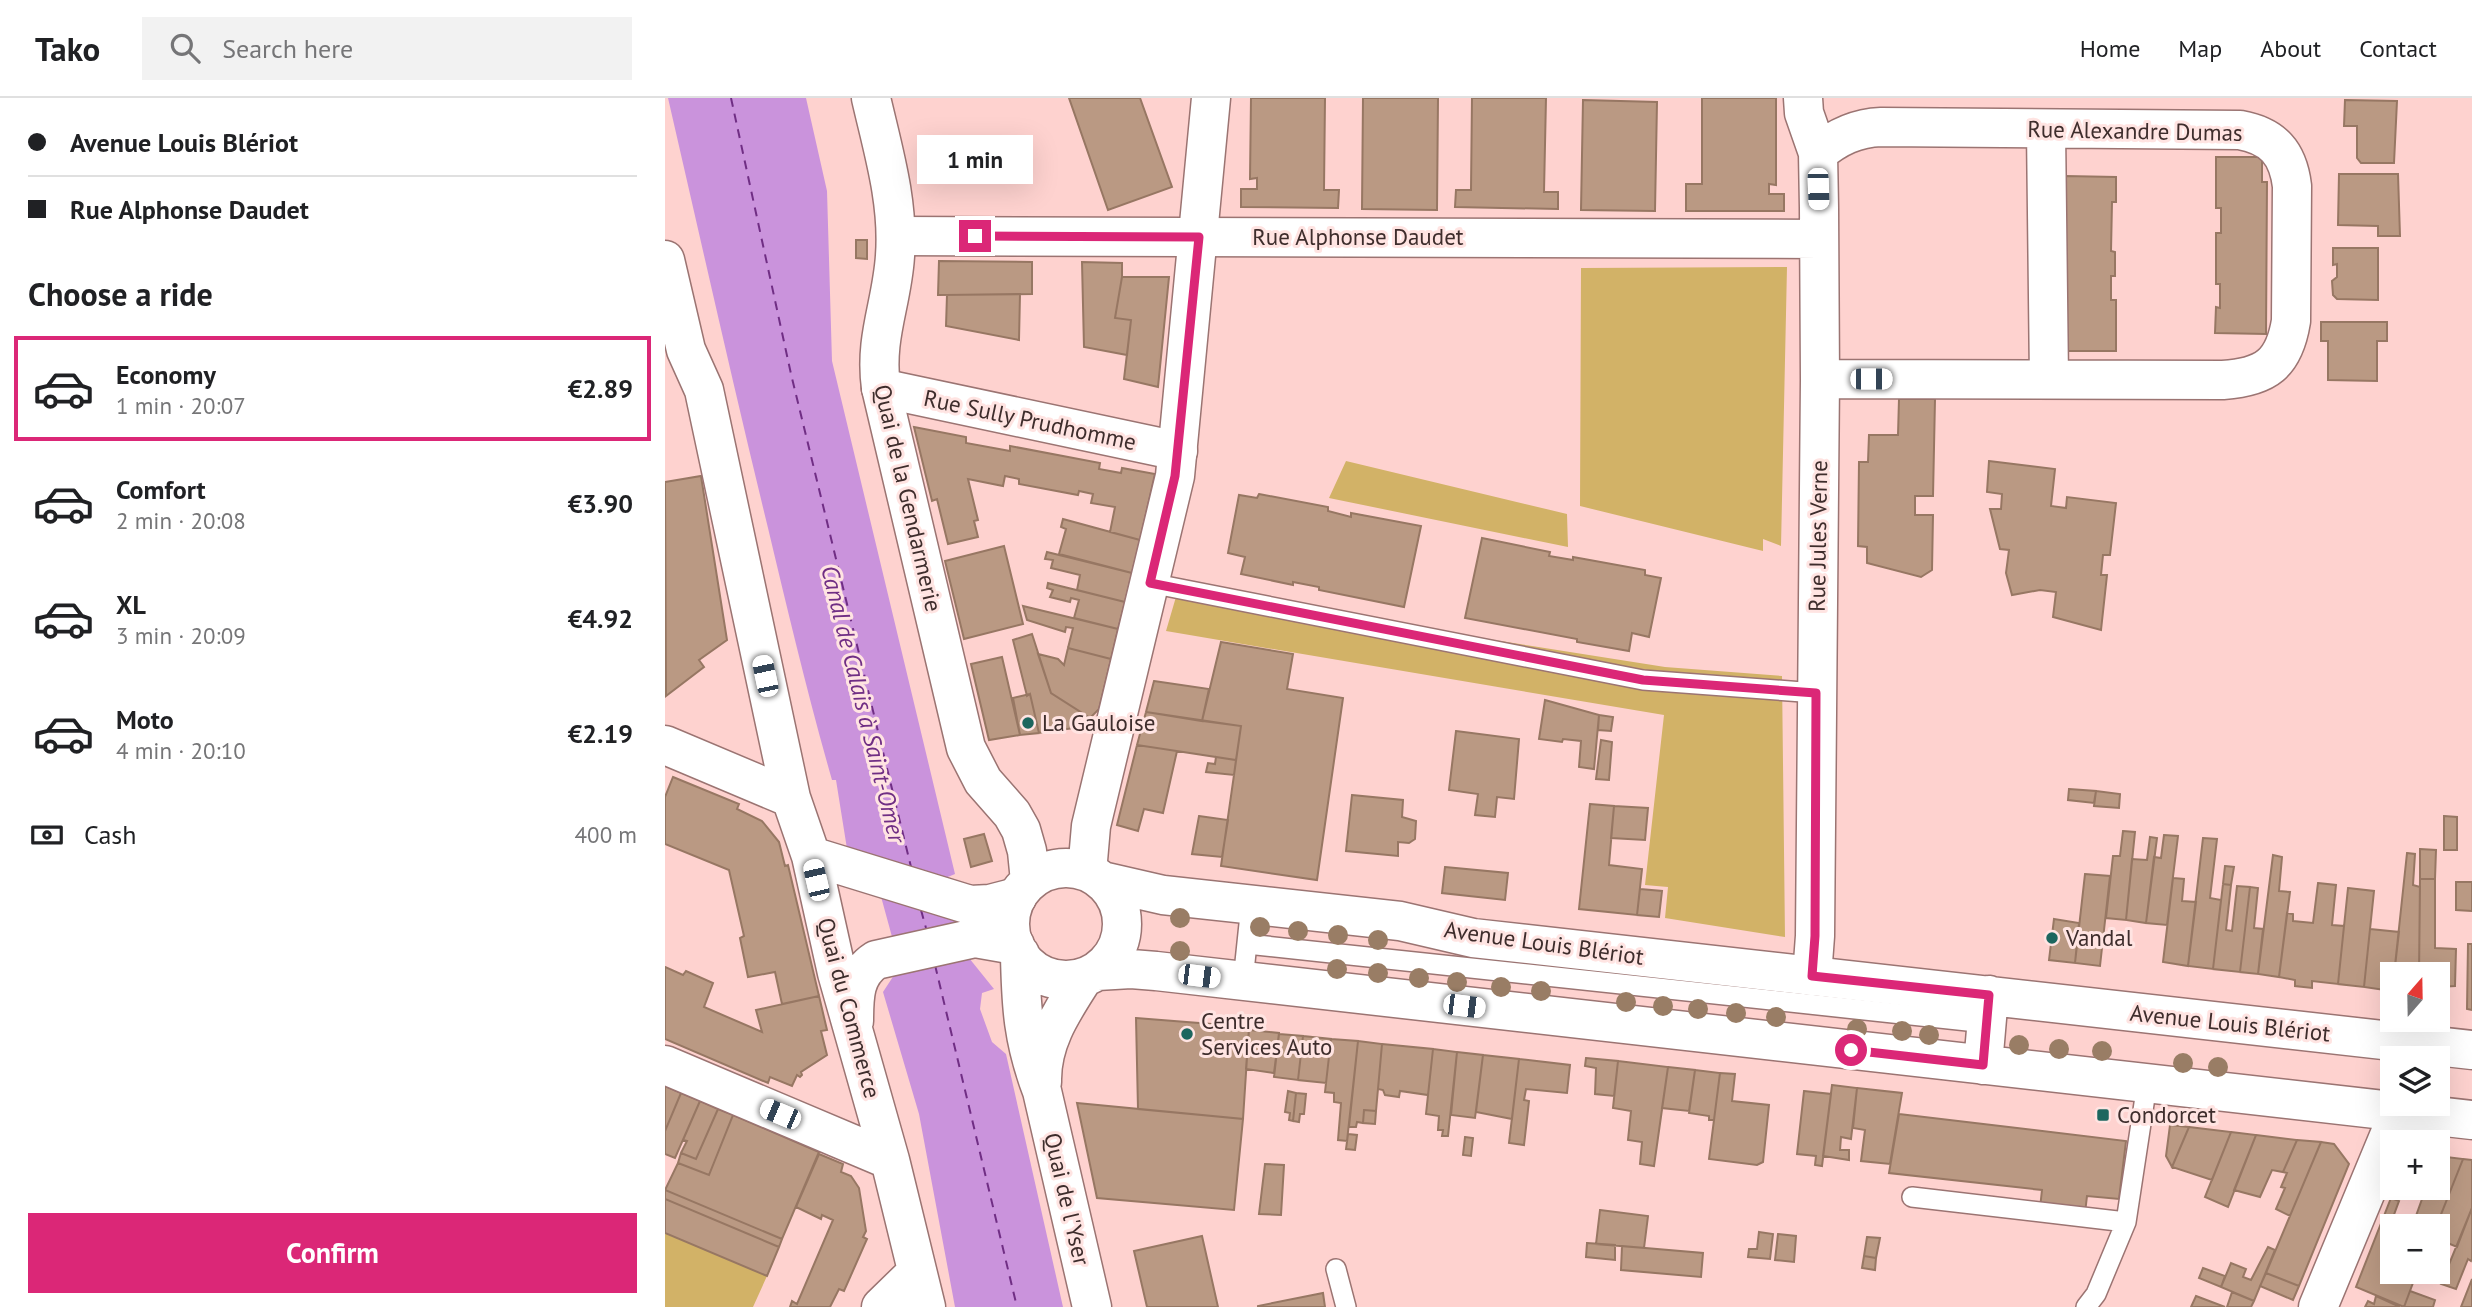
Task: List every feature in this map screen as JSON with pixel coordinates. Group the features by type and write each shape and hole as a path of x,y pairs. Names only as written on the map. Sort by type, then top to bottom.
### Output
{"street":[{"name":"Quai de la Gendarmerie","path":"871,98 894,198 896,236 895,260 880,340 881,388 966,748 977,771 1012,814 1021,830 1027,850 1024,889"},
{"path":"1094,876 1091,826 1170,503 1178,451 1211,98"},
{"name":"Rue Jules Verne","path":"1803,98 1804,113 1818,153 1819,239 1815,936 1812,976"},
{"name":"Rue Alexandre Dumas","path":"1818,153 1841,137 1866,128 2250,131 2274,144 2284,155 2290,169 2292,186 2291,321 2284,350 2268,368 2255,375 2223,380 1820,379"},
{"path":"2046,130 2049,379"},
{"name":"Rue Alphonse Daudet","path":"896,236 1819,239"},
{"name":"Quai du Commerce","path":"665,260 686,350 704,390 791,798 811,856 837,973 890,1160 921,1289"},
{"name":"Rue Sully Prudhomme","path":"881,388 1178,451"},
{"path":"665,746 791,798"},
{"path":"811,856 848,869 963,921 986,938 1017,950"},
{"path":"854,1030 857,982 868,965 963,921 1024,889 1054,869 1067,867 1094,876 1111,891 1118,903 1122,930 1115,950 1108,961 1091,974"},
{"name":"Avenue Louis Blériot","path":"1094,876 1163,895 1400,921 1473,938 1812,976 1988,1009 2472,1050"},
{"path":"1024,889 1011,917 1011,931 1017,950 1029,964 1045,975 1065,979 1131,969 1245,962 1983,1065 2380,1110"},
{"name":"Quai de l'Yser","path":"1017,950 1024,1034 1030,1060 1042,1091 1092,1307"},
{"name":"Quai de l'Yser","path":"1042,1091 1043,1059 1048,1040 1091,974"},
{"path":"1983,1065 1988,1009"},
{"path":"665,1065 890,1160"},
{"path":"2318,1307 2397,1116"},
{"path":"2431,1116 2472,1121"},
{"path":"881,1307 921,1289"}],"lane":[{"path":"1150,583 1643,680 1816,693"},
{"path":"1251,905 1245,962 1988,1009"},
{"path":"2078,1307 2091,1301 2126,1222 2147,1084"},
{"path":"1912,1197 2126,1222"},
{"path":"1336,1269 1346,1307"}],"shaded area":[{"path":"1787,267 1781,546 1763,539 1763,551 1580,506 1581,268"},
{"path":"1346,461 1567,514 1568,547 1329,498"},
{"path":"1178,590 1665,667 1782,676 1785,937 1665,918 1668,887 1645,885 1664,715 1166,631"},
{"path":"665,1232 767,1276 753,1307 665,1307"}],"water":[{"name":"Canal de Calais à Saint-Omer","path":"668,98 806,98 827,191 832,361 955,874 943,879 965,953 994,989 982,993 980,1009 992,1042 1006,1054 1063,1307 955,1307 919,1114 883,992 900,966 871,860 848,855 836,780 832,780 791,622"}],"building":[{"path":"1069,98 1140,98 1172,187 1108,210"},
{"path":"1251,98 1325,98 1324,190 1339,190 1338,208 1241,207 1241,189 1257,189 1257,178 1250,179"},
{"path":"1363,98 1438,98 1437,210 1362,209"},
{"path":"1472,98 1546,98 1544,192 1558,192 1558,209 1455,207 1456,190 1471,190"},
{"path":"1702,98 1776,98 1776,185 1769,184 1769,194 1784,194 1784,211 1686,211 1686,184 1702,184"},
{"path":"1583,100 1657,102 1655,211 1581,210"},
{"path":"2345,100 2397,101 2394,163 2361,163 2357,158 2357,126 2344,126"},
{"path":"2216,157 2262,157 2262,182 2267,182 2266,334 2215,333 2216,307 2220,308 2220,284 2216,284 2216,233 2221,233 2221,208 2216,208"},
{"path":"2339,174 2398,174 2400,236 2378,236 2378,226 2338,225"},
{"path":"2065,176 2116,177 2116,202 2112,202 2111,251 2115,252 2115,276 2111,276 2111,300 2116,300 2116,351 2065,351"},
{"path":"856,240 867,240 867,259 856,258"},
{"path":"2333,248 2378,248 2378,300 2337,299 2333,295 2332,281 2337,277 2337,264 2333,265"},
{"path":"939,261 1032,262 1032,294 938,295"},
{"path":"1082,262 1122,263 1115,318 1131,320 1127,355 1084,347"},
{"path":"1122,277 1169,277 1158,387 1124,379 1131,320 1115,318"},
{"path":"1020,294 1019,340 946,326 947,295"},
{"path":"2321,322 2387,322 2387,341 2377,341 2377,381 2328,380 2328,341 2321,341"},
{"path":"1899,399 1935,399 1933,496 1915,496 1915,515 1933,515 1932,570 1921,577 1867,563 1867,547 1858,546 1859,462 1868,462 1869,435 1898,435"},
{"path":"914,427 966,437 966,443 1010,451 1010,446 1100,463 1099,469 1121,473 1122,468 1155,474 1140,540 1110,532 1115,507 1091,503 1093,494 1079,491 1078,495 1019,484 1019,479 1005,476 1003,486 968,479 978,520 974,521 978,537 948,544 937,499 932,501"},
{"path":"1989,461 2055,469 2051,506 2066,508 2067,497 2116,503 2110,555 2103,555 2101,575 2107,575 2101,630 2053,617 2056,592 2040,590 2012,595 2006,573 2009,550 2000,549 1990,509 2001,509 2002,494 1987,492"},
{"path":"701,476 727,640 699,660 704,667 666,696 665,482"},
{"path":"1259,494 1328,507 1328,511 1351,517 1351,513 1421,526 1404,607 1319,590 1319,587 1293,582 1293,585 1241,574 1245,557 1228,553 1239,495 1257,498"},
{"path":"1063,519 1140,540 1132,573 1059,554 1066,529 1061,527"},
{"path":"1482,538 1550,552 1549,556 1573,560 1573,557 1645,570 1645,575 1661,578 1649,637 1632,633 1629,651 1465,618"},
{"path":"1004,546 1023,624 964,639 945,561"},
{"path":"1047,552 1132,573 1125,602 1077,590 1080,575 1051,568 1053,560 1045,559"},
{"path":"1048,583 1125,602 1118,629 1074,618 1079,600 1071,598 1070,602 1050,597 1053,590 1047,588"},
{"path":"1023,606 1118,629 1111,659 1068,648 1073,628 1066,627 1065,632 1027,620"},
{"path":"1032,634 1051,693 1090,718 1081,727 1039,733 1013,640"},
{"path":"1221,642 1293,654 1287,689 1343,698 1317,880 1221,866 1241,726 1202,721"},
{"path":"1068,648 1111,659 1099,709 1090,718 1051,693 1038,654 1058,659 1064,665"},
{"path":"1002,657 1020,735 989,740 971,664"},
{"path":"1154,681 1209,689 1202,721 1146,712"},
{"path":"1030,694 1039,733 1020,735 1013,698"},
{"path":"1545,700 1599,715 1594,769 1579,767 1581,741 1539,739"},
{"path":"1146,712 1241,726 1236,760 1137,745"},
{"path":"1599,715 1613,717 1611,731 1598,730"},
{"path":"1456,731 1519,739 1514,799 1497,797 1495,817 1475,815 1478,794 1449,790"},
{"path":"1601,740 1612,742 1609,780 1596,779"},
{"path":"1137,745 1177,751 1163,813 1144,809 1138,831 1117,825"},
{"path":"1216,757 1236,760 1234,775 1206,772 1208,763 1215,764"},
{"path":"673,777 739,804 737,809 762,821 779,842 785,866 788,865 819,996 782,1004 775,972 748,977 740,938 744,936 729,870 665,844 665,797"},
{"path":"2069,789 2096,791 2094,803 2068,800"},
{"path":"2096,791 2120,794 2119,808 2094,806"},
{"path":"1352,795 1403,800 1402,817 1416,821 1415,839 1409,843 1398,842 1398,856 1346,851"},
{"path":"1590,804 1614,806 1609,865 1642,869 1637,915 1579,909"},
{"path":"1614,806 1648,808 1645,840 1611,838"},
{"path":"1199,816 1228,820 1222,857 1192,854"},
{"path":"2444,816 2457,817 2457,850 2444,850"},
{"path":"2123,831 2135,832 2126,920 2106,918 2113,856 2120,856"},
{"path":"984,834 992,861 971,867 964,839"},
{"path":"2164,835 2178,836 2167,925 2146,923 2154,857 2161,858"},
{"path":"2150,837 2157,838 2146,923 2126,920 2132,859 2147,860"},
{"path":"2203,838 2217,839 2210,898 2221,900 2213,969 2188,966"},
{"path":"2420,849 2436,850 2435,879 2420,879"},
{"path":"2407,853 2415,854 2413,885 2420,887 2419,962 2395,962"},
{"path":"2273,855 2282,857 2279,891 2290,892 2279,977 2258,974"},
{"path":"2225,866 2234,867 2231,885 2223,884"},
{"path":"1445,867 1508,873 1505,900 1442,893"},
{"path":"2085,874 2110,876 2100,966 2075,963"},
{"path":"2173,878 2184,879 2182,901 2196,902 2188,966 2163,962"},
{"path":"2420,879 2435,879 2435,948 2456,949 2455,986 2450,986 2450,962 2419,962"},
{"path":"2456,882 2472,882 2472,911 2456,910"},
{"path":"2318,883 2336,885 2332,925 2344,926 2338,984 2312,981 2312,988 2295,986 2295,980 2279,977 2287,913 2293,914 2293,921 2313,923"},
{"path":"2223,884 2231,885 2226,930 2232,931 2237,886 2250,887 2240,972 2213,969"},
{"path":"2250,887 2258,888 2254,928 2263,929 2258,974 2240,972"},
{"path":"2348,888 2374,891 2364,987 2338,984"},
{"path":"1640,889 1662,891 1659,917 1637,915"},
{"path":"2054,919 2079,923 2075,963 2049,960"},
{"path":"2370,929 2399,932 2396,962 2380,962 2380,989 2364,987"},
{"path":"2468,944 2472,944 2472,1010 2467,1009"},
{"path":"665,967 683,975 686,971 713,983 704,1007 762,1032 756,1010 819,996 827,1030 821,1031 827,1055 801,1072 800,1077 797,1075 792,1086 770,1077 768,1083 665,1039"},
{"path":"1136,1018 1249,1027 1243,1119 1138,1109"},
{"path":"1249,1030 1279,1033 1274,1073 1246,1069"},
{"path":"1279,1034 1303,1036 1298,1080 1274,1077"},
{"path":"1303,1036 1331,1039 1326,1083 1298,1080"},
{"path":"1331,1039 1358,1041 1347,1141 1338,1140 1341,1103 1334,1102 1334,1093 1325,1092"},
{"path":"1358,1041 1382,1044 1376,1111 1364,1110 1363,1123 1357,1122 1356,1127 1349,1127"},
{"path":"1382,1044 1433,1049 1428,1095 1400,1091 1399,1097 1385,1095 1383,1090 1378,1089"},
{"path":"1433,1049 1457,1052 1448,1136 1442,1136 1443,1130 1438,1130 1439,1116 1426,1114"},
{"path":"1457,1052 1483,1055 1475,1118 1451,1115"},
{"path":"1483,1055 1519,1059 1512,1119 1476,1112"},
{"path":"1586,1058 1618,1061 1614,1096 1595,1094 1596,1068 1585,1066"},
{"path":"1519,1059 1570,1065 1567,1093 1526,1089 1524,1100 1529,1101 1524,1145 1509,1143"},
{"path":"1618,1061 1668,1067 1654,1166 1640,1164 1642,1142 1628,1140 1631,1111 1613,1108"},
{"path":"1668,1067 1695,1070 1689,1111 1662,1108"},
{"path":"1695,1070 1720,1073 1714,1120 1709,1120 1709,1116 1689,1113"},
{"path":"1720,1073 1735,1074 1732,1101 1769,1105 1763,1162 1757,1165 1709,1159"},
{"path":"1832,1085 1857,1088 1851,1139 1841,1137 1840,1150 1849,1150 1849,1160 1823,1156"},
{"path":"665,1086 681,1093 665,1131"},
{"path":"1857,1088 1902,1093 1890,1164 1861,1161 1865,1130 1853,1128"},
{"path":"1288,1091 1296,1093 1293,1121 1289,1120 1290,1113 1285,1112"},
{"path":"1804,1091 1831,1094 1822,1166 1815,1165 1816,1156 1797,1154"},
{"path":"681,1093 700,1101 675,1158 665,1154 665,1131"},
{"path":"1296,1093 1306,1094 1304,1114 1300,1114 1299,1122 1293,1121"},
{"path":"700,1101 718,1109 696,1159 681,1153 687,1141 683,1140"},
{"path":"1077,1103 1243,1119 1234,1210 1097,1198"},
{"path":"718,1109 733,1115 709,1175 678,1163 681,1153 696,1159"},
{"path":"1364,1110 1376,1111 1375,1124 1363,1123"},
{"path":"1899,1114 2126,1141 2119,1199 2087,1196 2085,1213 2040,1208 2042,1190 1889,1173"},
{"path":"733,1115 819,1152 782,1239 665,1190 678,1163 709,1175"},
{"path":"2170,1125 2189,1127 2172,1167 2166,1156"},
{"path":"2189,1127 2231,1132 2212,1180 2172,1167"},
{"path":"2231,1132 2256,1135 2228,1207 2205,1197"},
{"path":"1348,1134 1357,1135 1355,1150 1346,1149"},
{"path":"2256,1135 2297,1140 2283,1172 2272,1170 2260,1197 2234,1190"},
{"path":"1465,1137 1473,1138 1471,1156 1463,1155"},
{"path":"2297,1140 2321,1142 2290,1216 2276,1209 2285,1188 2281,1187 2287,1173 2283,1172"},
{"path":"2321,1142 2334,1144 2349,1164 2299,1286 2266,1273"},
{"path":"819,1154 843,1164 841,1172 851,1176 859,1188 866,1231 863,1237 867,1239 844,1291 839,1289 830,1307 790,1307 792,1301 797,1304 833,1220 822,1215 821,1219 796,1207"},
{"path":"2450,1157 2463,1159 2450,1192"},
{"path":"2463,1159 2472,1160 2472,1208 2457,1247 2450,1244 2450,1214 2441,1214 2447,1200 2450,1200 2450,1192"},
{"path":"1265,1164 1284,1165 1281,1215 1259,1214"},
{"path":"665,1190 782,1239 779,1247 665,1199"},
{"path":"665,1199 779,1247 767,1276 665,1233"},
{"path":"2390,1200 2399,1201 2394,1214 2385,1214"},
{"path":"2422,1200 2447,1200 2441,1214 2417,1214"},
{"path":"2472,1208 2472,1259 2468,1259 2456,1289 2441,1284 2450,1284 2450,1262"},
{"path":"1600,1210 1648,1216 1644,1248 1596,1244"},
{"path":"2380,1226 2380,1284 2413,1284 2404,1307 2356,1287"},
{"path":"1759,1232 1773,1234 1770,1259 1748,1257 1749,1249 1757,1249"},
{"path":"1778,1234 1796,1236 1794,1262 1775,1260"},
{"path":"1202,1236 1218,1307 1147,1307 1134,1251"},
{"path":"1867,1237 1880,1238 1876,1258 1864,1256"},
{"path":"1587,1243 1615,1245 1615,1260 1586,1257"},
{"path":"1622,1246 1703,1253 1701,1277 1621,1270"},
{"path":"2268,1247 2275,1250 2254,1301 2221,1287 2231,1263 2246,1269 2243,1277 2251,1280"},
{"path":"1864,1256 1876,1258 1875,1270 1862,1268"},
{"path":"2203,1268 2225,1276 2221,1287 2199,1278"},
{"path":"2266,1273 2299,1286 2293,1300 2260,1286"},
{"path":"2472,1279 2472,1307 2461,1307"},
{"path":"2410,1291 2435,1300 2433,1307 2404,1307"},
{"path":"2232,1292 2254,1301 2251,1307 2227,1307"},
{"path":"1323,1293 1325,1307 1258,1307 1258,1306"},
{"path":"2196,1296 2225,1307 2191,1307"},
{"path":"2376,1296 2400,1307 2365,1307 2368,1301 2374,1304"}],"ferry route":[{"path":"731,98 791,374 911,867"},
{"path":"921,910 926,928"},
{"path":"935,965 1017,1307"}],"place":[{"name":"La Gauloise","path":"1028,723"},
{"name":"Vandal","path":"2052,938"},
{"name":"Centre Services Auto","path":"1187,1034"},
{"name":"Condorcet","path":"2103,1115"}],"route":[{"path":"975,236 1199,237 1175,476 1150,583 1643,680 1816,693 1815,936 1812,976 1989,995 1983,1065 1851,1050"}]}
